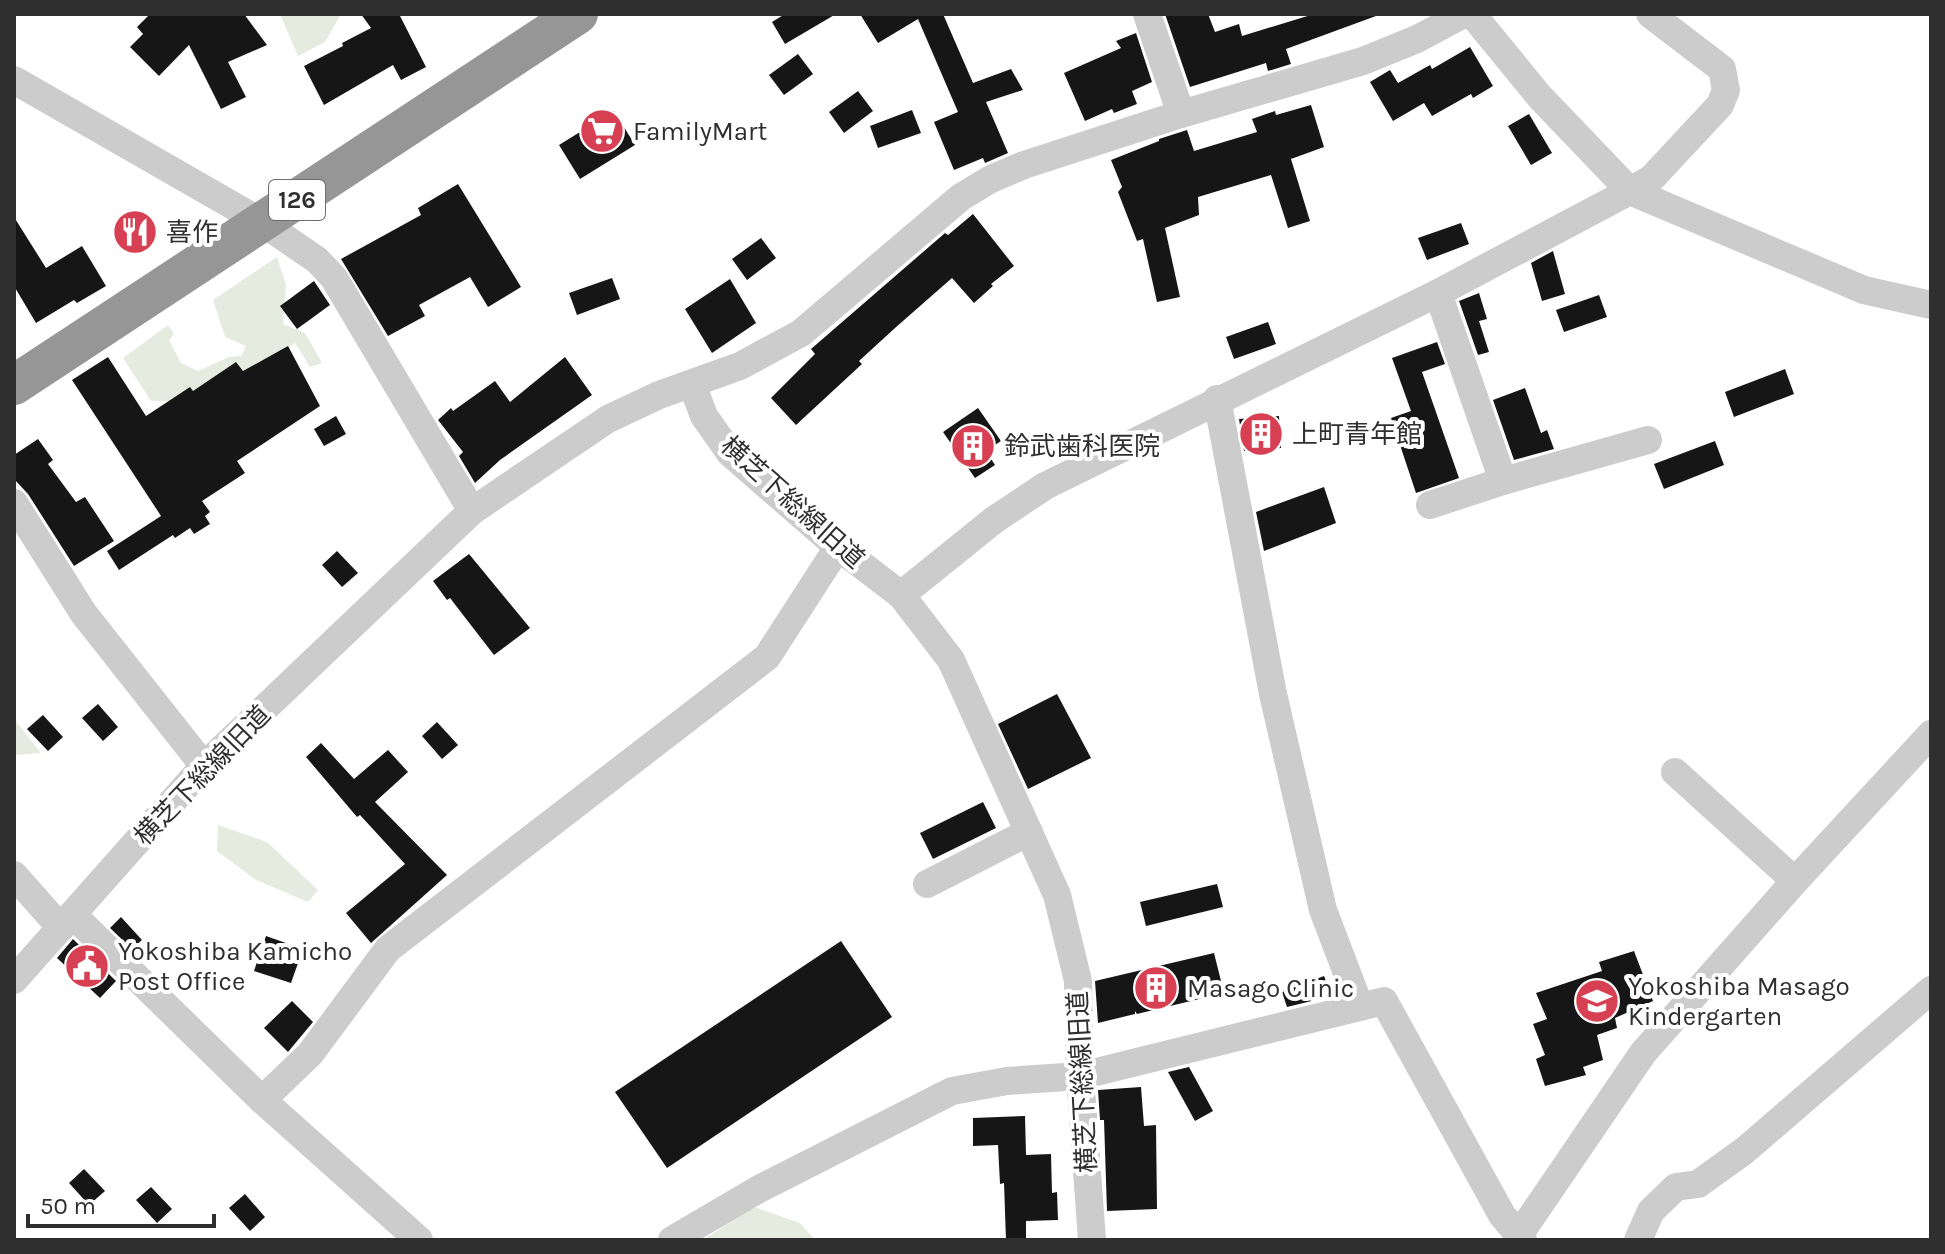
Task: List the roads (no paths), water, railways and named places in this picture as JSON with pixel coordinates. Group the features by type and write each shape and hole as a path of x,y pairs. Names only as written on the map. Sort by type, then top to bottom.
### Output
{"highway":[{"name":"126","path":"14,385 578,14"}],"street":[{"path":"1147,14 1181,114"},
{"path":"692,384 740,366 801,333 961,197 991,179 1024,165 1181,114 1363,61 1417,39 1464,14"},
{"path":"1472,14 1540,97 1630,191 1864,290 1931,305"},
{"path":"901,595 994,520 1045,486 1438,293 1651,179 1720,105 1726,90 1722,69 1710,57 1650,14"},
{"path":"14,80 263,223 317,260 334,278 472,511"},
{"path":"1438,293 1503,481"},
{"name":"横芝下総線旧道","path":"14,980 204,766 472,511 608,419 659,395 692,384 704,416 730,453 838,547 901,595 951,660 1057,895 1078,981 1080,1076 1092,1240"},
{"path":"1217,399 1273,694 1323,910 1360,1007"},
{"path":"1430,505 1648,440"},
{"path":"14,503 84,614 204,766"},
{"path":"262,1100 310,1054 388,949 767,657 838,547"},
{"path":"672,1240 759,1189 952,1091 1007,1081 1080,1076 1384,1001 1502,1215 1521,1238 1643,1053 1795,881 1931,734"},
{"path":"1675,772 1795,881"},
{"path":"927,884 1029,832"},
{"path":"14,875 419,1240"},
{"path":"1638,1240 1651,1211 1676,1187 1698,1184 1744,1151 1931,990"}],"place":[{"name":"FamilyMart","path":"602,131"},
{"name":"喜作","path":"135,232"},
{"name":"上町青年館","path":"1261,434"},
{"name":"鈴武歯科医院","path":"973,446"},
{"name":"Yokoshiba Kamicho Post Office","path":"87,966"},
{"name":"Masago Clinic","path":"1156,988"},
{"name":"Yokoshiba Masago Kindergarten","path":"1597,1001"}]}
